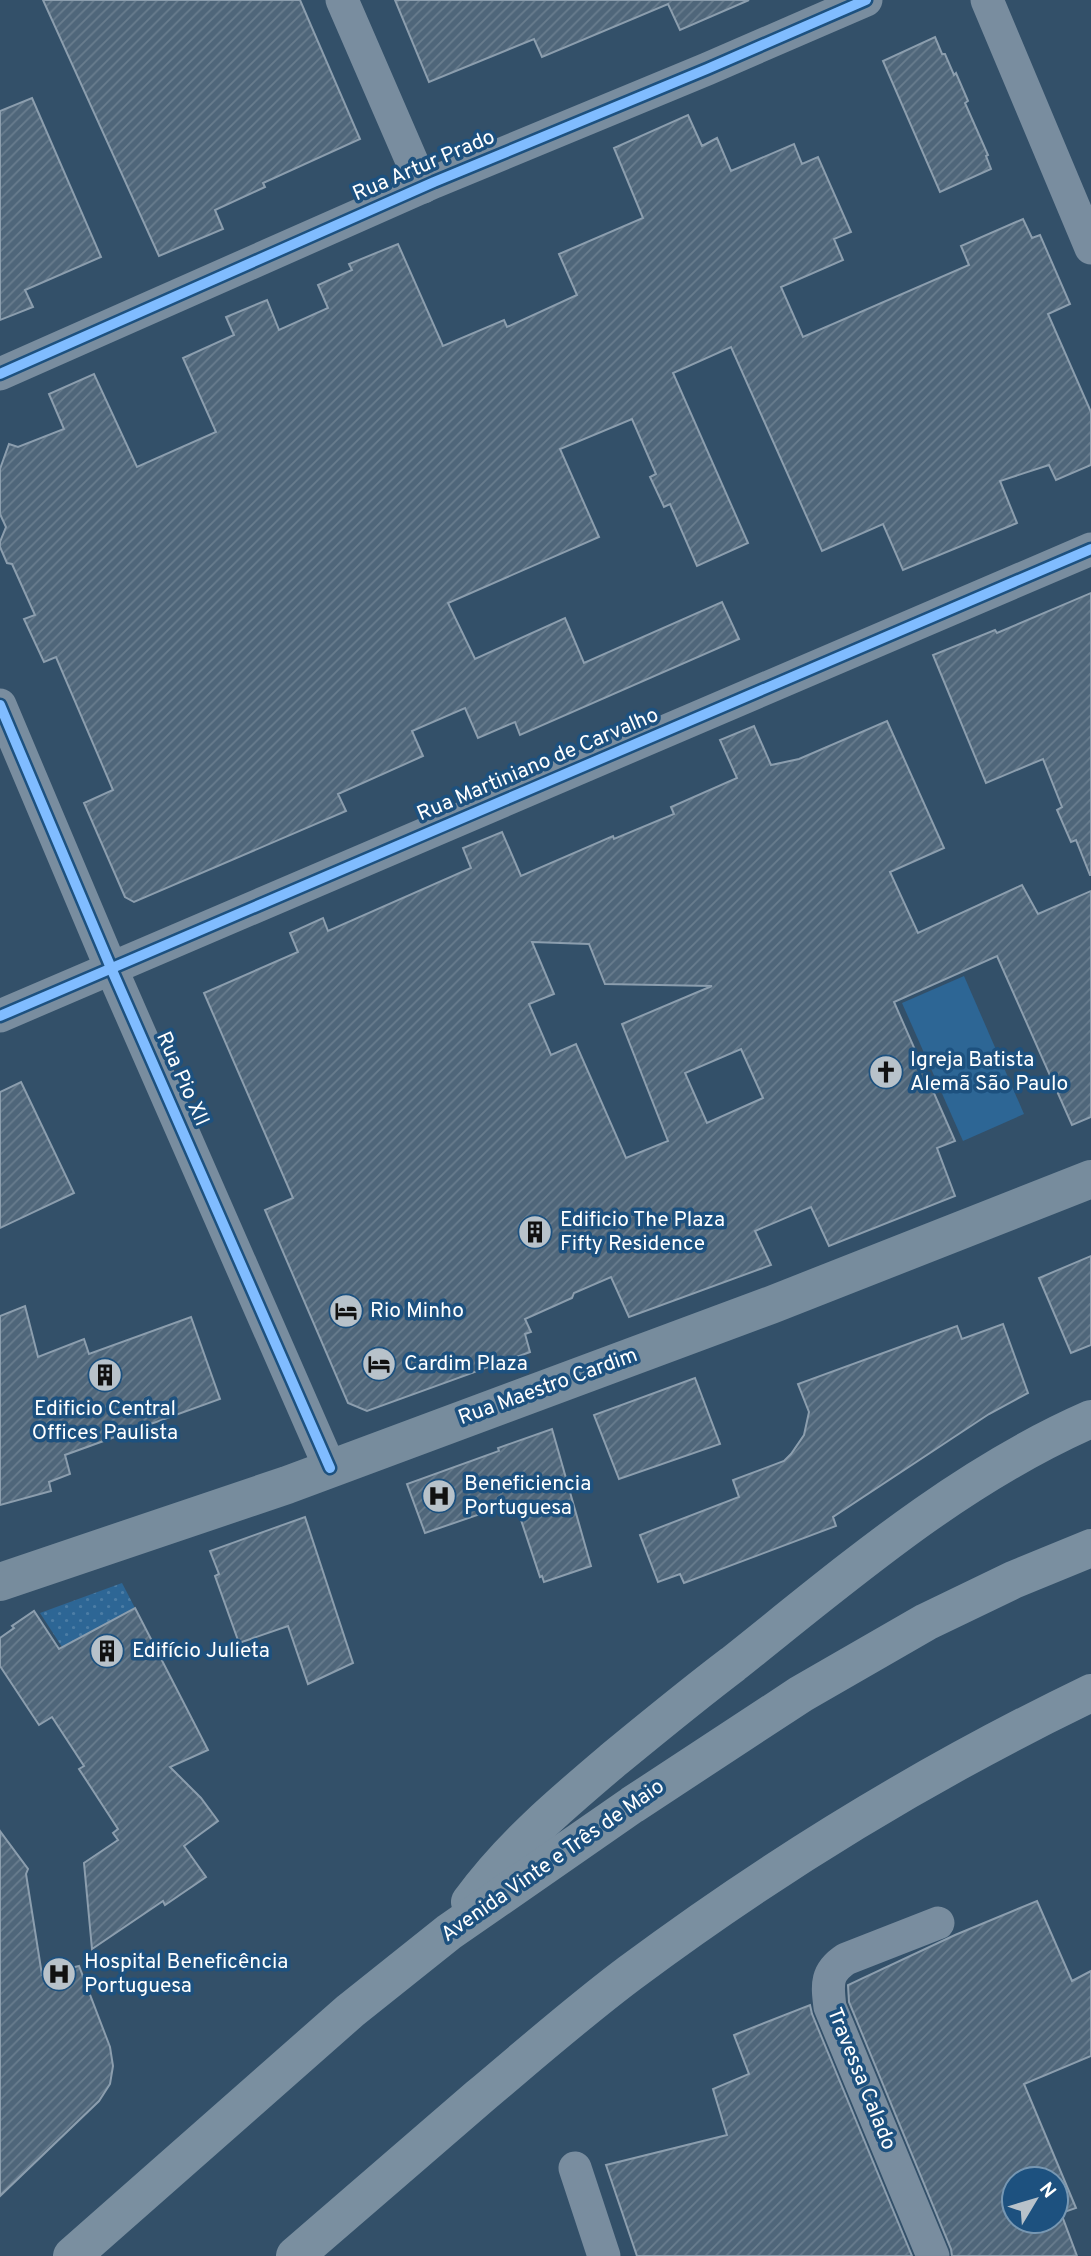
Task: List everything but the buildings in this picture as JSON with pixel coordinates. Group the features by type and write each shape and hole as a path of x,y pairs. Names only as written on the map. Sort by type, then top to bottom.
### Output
{"highway":[{"path":"449,1932 489,1876 532,1830 674,1710 860,1563 964,1487 1052,1436 1091,1419"},
{"name":"Avenida Vinte e Três de Maio","path":"72,2256 350,2011 449,1932 632,1805 800,1694 926,1622 1013,1580 1091,1548"},
{"path":"295,2256 532,2052 628,1974 689,1930 796,1856 913,1786 1014,1730 1091,1693"}],"main road":[{"name":"Rua Maestro Cardim","path":"0,1583 330,1468 771,1305 1091,1179"}],"street":[{"path":"342,0 422,187"},
{"name":"Rua Artur Prado","path":"0,374 422,187 866,0"},
{"path":"987,0 1091,248"},
{"name":"Rua Martiniano de Carvalho","path":"0,1016 1091,549"},
{"name":"Rua Pio XII","path":"0,705 111,968 330,1468"},
{"name":"Travessa Calado","path":"933,2256 830,2007 829,1984 833,1968 846,1959 938,1923"},
{"path":"575,2168 604,2256"}],"shaded area":[{"path":"964,976 1024,1114 963,1141 902,1003"},
{"path":"122,1583 135,1608 62,1647 40,1613"}],"cycle path":[{"path":"0,374 434,182 866,0"},
{"path":"0,1016 1091,549"},
{"path":"0,705 111,968 330,1468"}],"place":[{"name":"Igreja Batista Alemã São Paulo","path":"886,1072"},
{"name":"Edificio The Plaza Fifty Residence","path":"535,1232"},
{"name":"Rio Minho","path":"346,1311"},
{"name":"Cardim Plaza","path":"379,1364"},
{"name":"Edificio Central Offices Paulista","path":"105,1375"},
{"name":"Beneficiencia Portuguesa","path":"439,1496"},
{"name":"Edifício Julieta","path":"107,1651"},
{"name":"Hospital Beneficência Portuguesa","path":"59,1974"}]}
